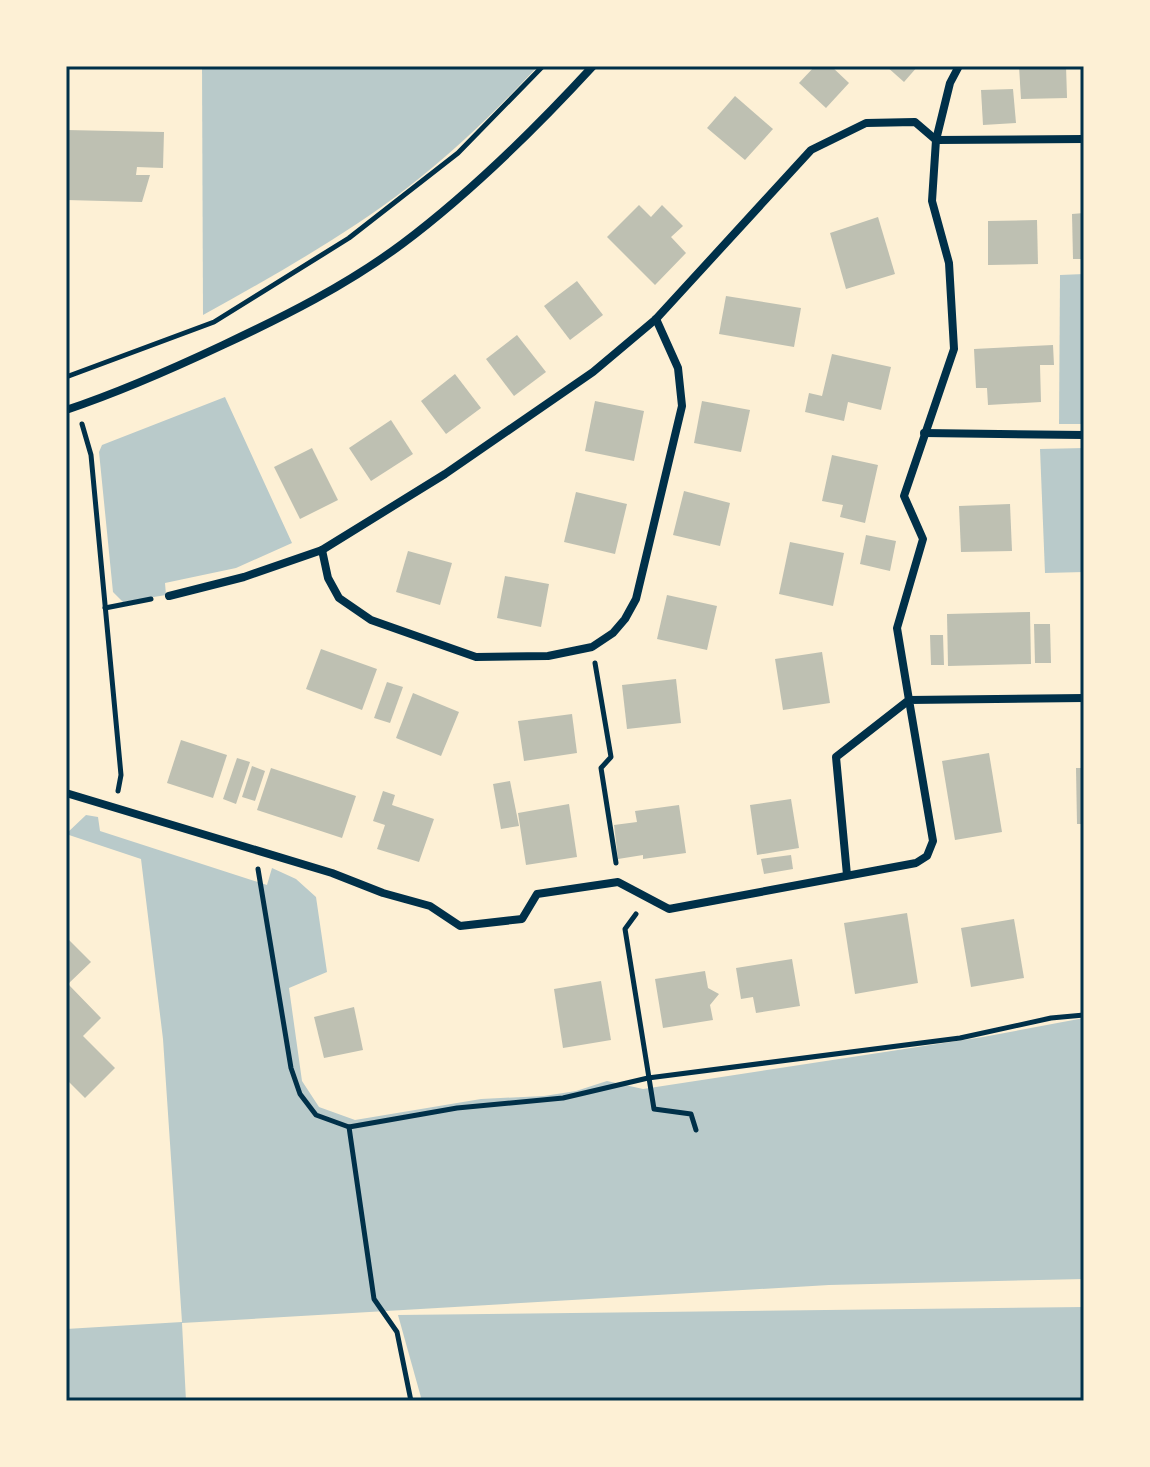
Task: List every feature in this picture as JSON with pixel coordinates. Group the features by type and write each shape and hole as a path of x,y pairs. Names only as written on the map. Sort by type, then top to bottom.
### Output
{"street":[{"path":"66,410 156,376 279,319 350,279 402,244 496,164 593,66"},
{"path":"66,793 430,906 460,926 522,919 537,894 618,882 669,909 916,863 927,856 933,841 897,628 923,539 904,496 954,349 949,263 932,201 936,140 950,83 959,66"},
{"path":"169,596 244,577 322,550 457,466 593,372 656,319 811,150 866,123 915,122 936,140 1084,139"},
{"path":"322,550 328,578 339,598 371,620 476,657 548,656 592,647 613,633 636,599 682,406 678,368 656,319"},
{"path":"924,433 1084,435"},
{"path":"847,875 836,757 909,700 1084,698"}],"path":[{"path":"66,377 214,322 349,238 458,153 543,66"},
{"path":"76,406 91,455 121,775 115,808"},
{"path":"105,608 169,596"},
{"path":"592,647 611,757 601,768 618,882"},
{"path":"256,851 291,1068 300,1094 316,1115 349,1127 457,1108 563,1098 648,1078 960,1038 1051,1018 1084,1015"},
{"path":"649,897 625,929 654,1109 691,1114 696,1130"},
{"path":"349,1127 374,1299 397,1332 411,1401"}],"shaded area":[{"path":"202,66 538,66 442,160 383,206 281,271 203,315"},
{"path":"1084,274 1084,424 1059,424 1060,275"},
{"path":"225,397 292,543 236,568 165,583 166,595 123,602 113,592 99,452 102,445"},
{"path":"1084,448 1084,572 1045,573 1040,449"},
{"path":"86,815 98,817 100,831 267,885 272,868 296,879 316,897 327,972 289,988 302,1081 319,1107 355,1120 481,1099 544,1096 576,1091 607,1081 643,1089 983,1037 1084,1018 1084,1279 829,1285 182,1323 186,1401 66,1401 66,1329 182,1322 163,1039 141,859 66,834"},
{"path":"1084,1307 1084,1401 422,1401 398,1315"}],"building":[{"path":"815,66 831,66 849,83 826,108 799,83"},
{"path":"886,66 918,66 904,82"},
{"path":"1019,66 1066,66 1067,98 1021,99"},
{"path":"1013,89 1016,123 983,125 981,90"},
{"path":"735,96 773,129 745,160 707,128"},
{"path":"66,130 164,132 163,168 137,167 136,175 150,175 142,202 66,200"},
{"path":"639,205 651,217 662,205 683,226 671,237 686,253 655,285 607,237"},
{"path":"1084,213 1084,259 1073,259 1072,214"},
{"path":"878,217 895,274 846,289 830,233"},
{"path":"1037,220 1038,264 988,265 988,221"},
{"path":"577,281 603,315 570,340 544,306"},
{"path":"726,296 801,308 794,347 719,334"},
{"path":"517,335 546,372 514,396 486,359"},
{"path":"1053,345 1054,365 1040,365 1041,402 988,405 987,388 976,388 974,349"},
{"path":"832,354 891,367 881,410 848,402 844,421 805,412 809,393 822,396"},
{"path":"455,374 481,408 446,434 421,401"},
{"path":"595,401 644,411 634,461 585,451"},
{"path":"702,401 750,410 741,452 694,443"},
{"path":"391,420 413,454 371,481 349,448"},
{"path":"312,448 338,500 300,519 274,467"},
{"path":"832,455 878,465 865,523 840,517 843,505 822,501"},
{"path":"684,491 730,503 720,546 673,535"},
{"path":"576,492 627,504 615,554 564,542"},
{"path":"1010,504 1012,551 961,552 959,506"},
{"path":"866,535 896,541 890,571 860,564"},
{"path":"790,542 844,553 833,606 779,594"},
{"path":"408,551 452,563 440,605 396,592"},
{"path":"505,576 549,584 541,627 497,618"},
{"path":"667,595 717,606 707,650 657,639"},
{"path":"1030,612 1031,664 948,666 947,614"},
{"path":"1081,618 1084,618 1084,639 1081,639"},
{"path":"1034,624 1050,624 1051,663 1035,663"},
{"path":"930,635 943,635 944,665 931,665"},
{"path":"321,649 377,669 362,710 306,689"},
{"path":"822,652 830,703 783,710 775,659"},
{"path":"676,679 681,723 627,729 622,685"},
{"path":"387,682 403,687 390,723 374,718"},
{"path":"413,693 459,712 441,756 396,738"},
{"path":"572,714 577,753 524,761 518,721"},
{"path":"181,740 227,755 213,798 167,783"},
{"path":"989,753 1002,832 955,840 942,761"},
{"path":"237,758 250,762 236,804 223,799"},
{"path":"252,766 265,771 255,801 242,797"},
{"path":"271,768 356,796 342,838 257,810"},
{"path":"1076,768 1084,768 1084,824 1077,824"},
{"path":"510,781 519,826 501,829 493,784"},
{"path":"383,791 395,795 392,805 434,819 419,862 377,849 385,825 373,821"},
{"path":"791,799 799,848 757,855 750,805"},
{"path":"569,804 577,857 526,865 518,813"},
{"path":"679,805 686,853 618,859 614,825 637,822 635,811"},
{"path":"791,855 793,869 764,874 761,859"},
{"path":"907,913 918,983 855,994 844,923"},
{"path":"1014,919 1024,978 971,987 961,928"},
{"path":"66,937 91,962 68,984 101,1018 83,1036 115,1068 85,1098 66,1079"},
{"path":"792,959 800,1006 756,1013 753,997 741,999 736,968"},
{"path":"705,971 708,988 719,994 710,1005 713,1020 663,1028 655,979"},
{"path":"601,981 611,1040 563,1048 554,989"},
{"path":"354,1007 363,1050 324,1058 314,1017"}]}
